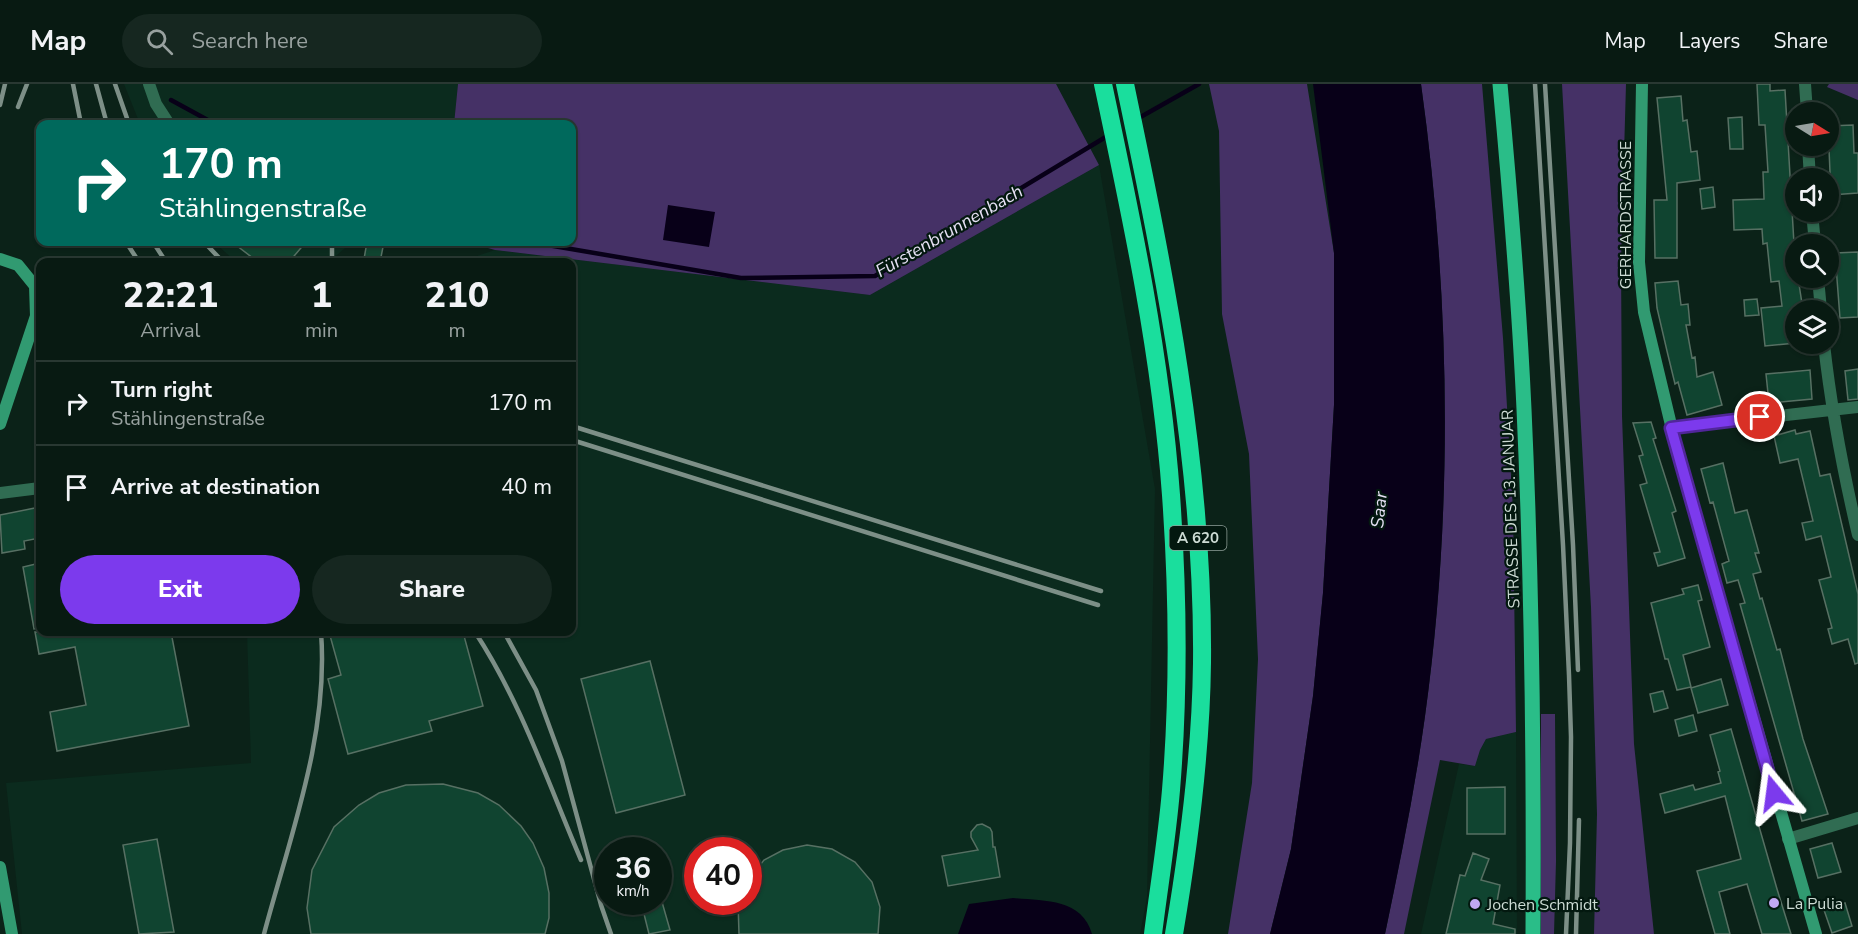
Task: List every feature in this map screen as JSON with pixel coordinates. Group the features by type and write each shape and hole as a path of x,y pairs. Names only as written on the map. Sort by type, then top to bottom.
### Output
{"highway":[{"name":"A 620","path":"1103,84 1118,149 1154,337 1164,419 1172,519 1175,599 1171,791 1153,934"},
{"name":"A 620","path":"1125,84 1166,295 1196,497 1202,664 1196,779 1174,934"}],"main road":[{"name":"STRASSE DES 13. JANUAR","path":"1500,84 1520,337 1528,509 1532,616 1533,934"}],"street":[{"path":"149,84 156,104 166,120"},
{"name":"GERHARDSTRASSE","path":"1642,84 1639,262 1644,312 1671,428 1816,934"},
{"path":"1805,84 1806,102"},
{"path":"0,258 18,265 35,286 36,316 0,424"},
{"path":"1825,354 1832,410 1858,535"},
{"path":"1671,428 1858,407"},
{"path":"0,493 36,488"},
{"path":"1788,839 1858,818"},
{"path":"0,867 12,934"}],"shaded area":[{"path":"124,84 458,84 454,120 138,120"},
{"path":"458,84 1056,84 1099,165 870,295 495,250 481,246 576,246 576,120 454,120"},
{"path":"1209,84 1307,84 1334,253 1334,405 1323,593 1313,696 1291,849 1270,934 1228,934 1252,783 1258,659 1249,454 1222,314 1219,131"},
{"path":"1421,84 1482,84 1503,338 1513,510 1516,732 1486,739 1475,766 1440,760 1404,934 1385,934 1402,853 1425,716 1441,559 1445,400 1443,321 1431,162"},
{"path":"1562,84 1626,84 1621,260 1622,416 1634,744 1654,934 1594,934 1597,814 1591,607"},
{"path":"1829,84 1858,84 1858,100 1827,87"},
{"path":"1099,165 1155,489 1147,897 1140,934 22,934 6,783 251,763 247,636 576,636 576,260 870,295"},
{"path":"218,246 347,246 334,258 232,258"},
{"path":"495,250 562,258 471,258"},
{"path":"1541,714 1555,714 1554,934 1541,934"},
{"path":"1516,732 1517,934 1421,934 1459,764 1475,766 1486,739"}],"water":[{"name":"Saar","path":"1313,84 1421,84 1438,241 1445,400 1441,559 1421,743 1385,934 1270,934 1291,849 1313,696 1323,593 1334,405 1334,253"},
{"path":"668,205 715,212 709,247 663,240"},
{"path":"1013,898 1049,901 1071,908 1087,922 1092,934 958,934 969,904"}],"building":[{"path":"1757,84 1770,84 1770,91 1785,90 1785,156 1789,156 1790,168 1785,168 1785,222 1793,222 1793,234 1785,234 1785,288 1800,288 1801,300 1785,300 1785,344 1765,346 1761,308 1782,306 1779,281 1771,282 1767,243 1763,244 1762,229 1734,230 1733,200 1764,199 1763,172 1768,172 1765,125 1759,125"},
{"path":"1681,96 1683,121 1687,120 1691,152 1697,151 1700,180 1677,183 1677,258 1655,258 1654,200 1667,200 1657,98"},
{"path":"1742,117 1743,149 1730,149 1728,118"},
{"path":"1853,125 1854,153 1858,153 1858,193 1839,194 1839,168 1830,168 1829,156 1839,156 1839,126"},
{"path":"1713,187 1715,207 1702,209 1700,189"},
{"path":"237,246 303,246 292,258 253,258"},
{"path":"366,246 383,246 381,258 364,258"},
{"path":"1858,252 1858,317 1840,318 1838,288 1839,253"},
{"path":"1678,281 1681,305 1688,304 1690,325 1686,325 1692,358 1695,357 1697,377 1713,372 1722,405 1687,415 1678,382 1675,384 1667,351 1657,308 1655,283"},
{"path":"1757,299 1759,315 1745,316 1744,300"},
{"path":"1858,369 1858,399 1848,400 1845,371"},
{"path":"1810,370 1812,399 1769,403 1766,374"},
{"path":"1651,422 1656,438 1653,439 1676,511 1672,513 1685,558 1658,566 1654,553 1660,552 1640,485 1647,483 1639,456 1643,455 1633,423"},
{"path":"1795,430 1796,434 1810,431 1820,476 1830,474 1858,594 1858,663 1855,664 1848,639 1832,644 1828,629 1832,628 1819,580 1831,577 1821,536 1806,540 1802,523 1813,521 1798,459 1780,463 1774,436"},
{"path":"1723,463 1735,513 1747,510 1759,553 1755,553 1761,572 1753,574 1777,650 1780,649 1803,739 1828,814 1802,821 1740,604 1745,603 1738,580 1727,583 1722,564 1729,561 1713,502 1710,503 1701,469"},
{"path":"36,508 36,539 24,541 25,549 2,553 0,515"},
{"path":"36,564 36,629 34,629 23,567"},
{"path":"1698,585 1702,600 1698,601 1710,647 1683,655 1691,687 1677,690 1668,659 1665,659 1651,603 1684,594 1682,589"},
{"path":"35,632 36,636 172,636 189,726 57,751 50,712 86,705 75,647 39,654"},
{"path":"330,636 464,636 483,706 429,721 432,731 348,754 328,679 341,675"},
{"path":"650,661 685,795 616,813 581,679"},
{"path":"1721,679 1728,705 1698,713 1691,688"},
{"path":"1663,691 1668,708 1654,712 1650,694"},
{"path":"1693,715 1697,731 1679,736 1675,720"},
{"path":"1731,729 1791,934 1762,934 1747,884 1719,892 1730,934 1715,934 1697,871 1741,859 1725,796 1665,813 1660,794 1693,785 1695,790 1721,783 1710,735"},
{"path":"443,784 478,793 499,805 521,826 533,843 544,868 549,893 549,918 545,934 311,934 307,908 312,870 334,827 359,805 379,793 406,785"},
{"path":"1505,787 1505,834 1467,834 1467,788"},
{"path":"982,824 990,828 992,832 1000,877 948,886 942,856 978,850 971,837 971,832 977,825"},
{"path":"157,839 174,932 139,934 123,845"},
{"path":"1832,843 1841,872 1818,878 1810,849"},
{"path":"807,845 832,849 855,862 872,882 880,907 878,934 739,934 738,915 762,915 762,862 783,850"},
{"name":"Jochen Schmidt","path":"1473,853 1489,859 1481,880 1500,885 1493,924 1515,929 1515,934 1446,934 1460,875 1465,876"},
{"path":"1845,903 1852,926 1832,933 1824,910"},
{"path":"644,915 666,915 670,930 649,934"}],"waterway":[{"name":"Fürstenbrunnenbach","path":"1137,119 1199,84"},
{"name":"Fürstenbrunnenbach","path":"171,100 208,120"},
{"name":"Fürstenbrunnenbach","path":"553,246 741,278 875,276 1109,135"}],"railway":[{"path":"0,105 5,84"},
{"path":"18,107 27,84"},
{"path":"73,84 80,120"},
{"path":"96,84 106,120"},
{"path":"115,84 128,120"},
{"path":"1535,84 1569,675 1570,843 1566,934"},
{"path":"1545,84 1573,545 1578,670"},
{"path":"129,246 136,258"},
{"path":"156,246 163,258"},
{"path":"208,246 219,258"},
{"path":"332,246 332,258"},
{"path":"576,427 1101,591"},
{"path":"576,441 1098,605"},
{"path":"264,934 296,823 313,747 322,671 321,636"},
{"path":"477,636 520,715 581,860"},
{"path":"506,636 536,690 562,761 611,934"},
{"path":"1576,934 1579,820"}],"place":[{"name":"La Pulia","path":"1774,903"},
{"name":"Jochen Schmidt","path":"1475,904"}],"route":[{"path":"1760,417 1671,428 1774,793"}]}
